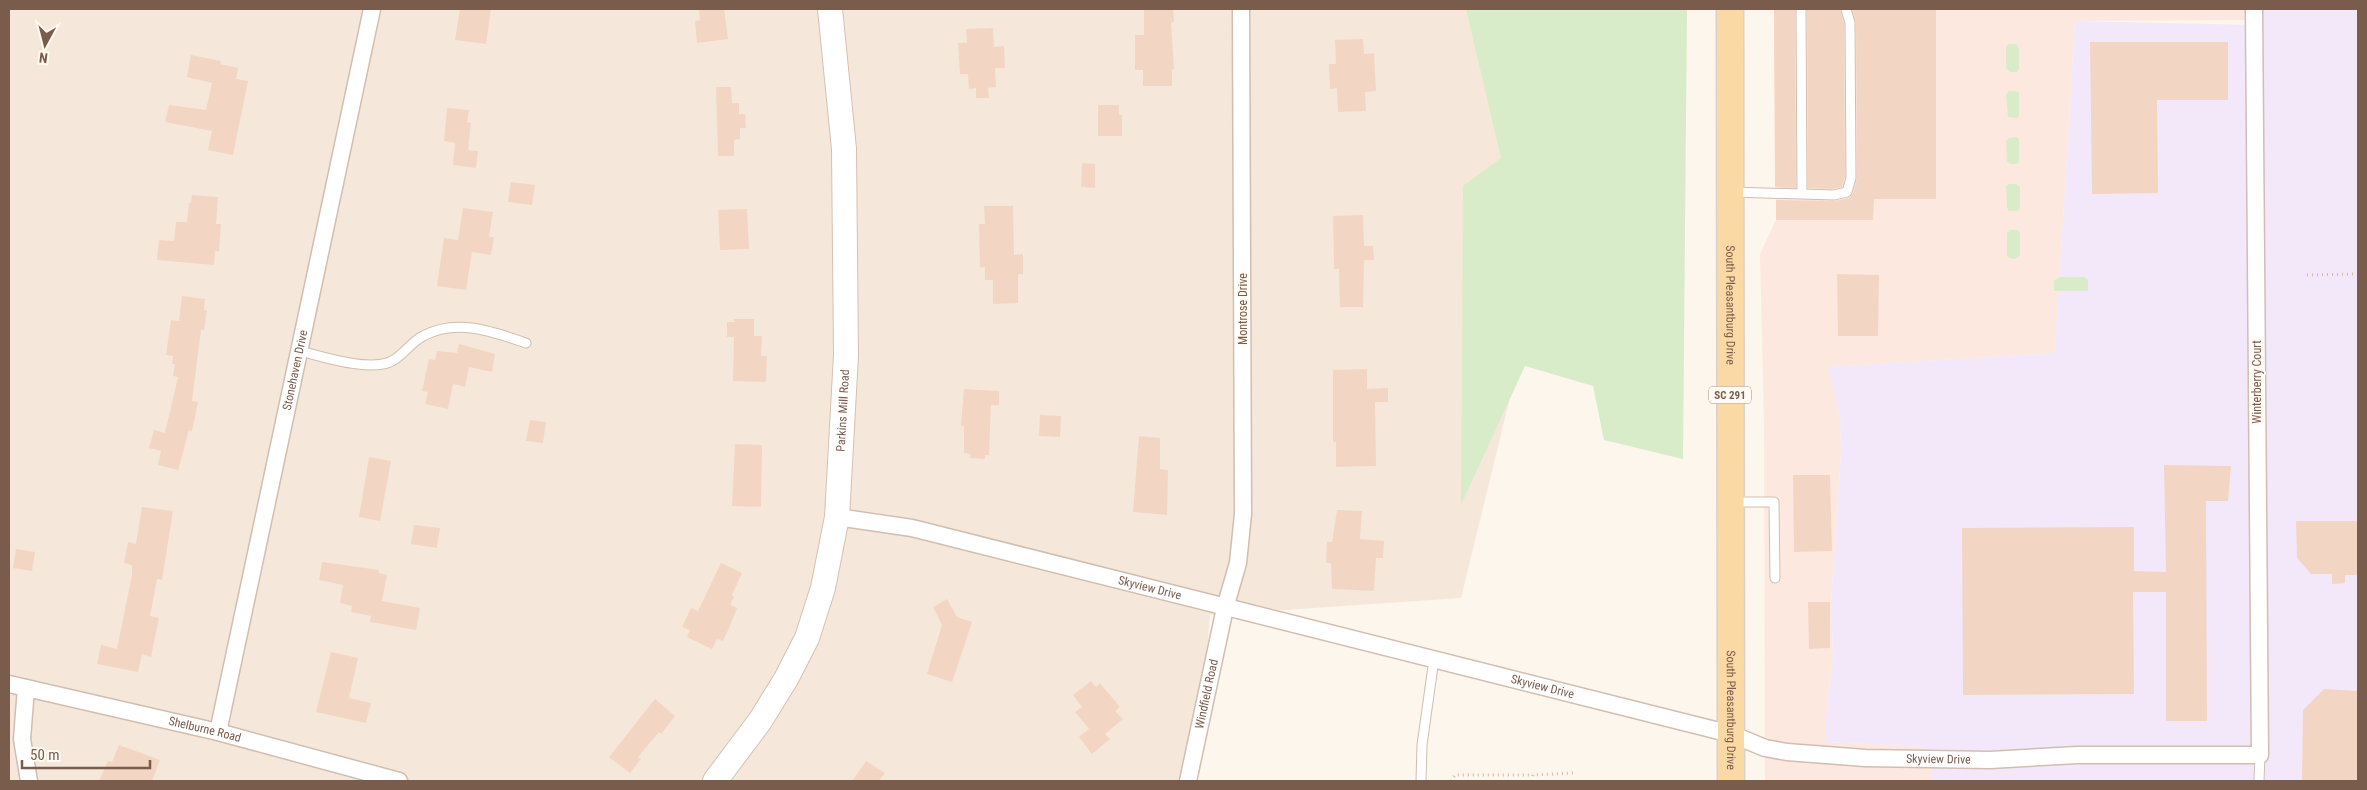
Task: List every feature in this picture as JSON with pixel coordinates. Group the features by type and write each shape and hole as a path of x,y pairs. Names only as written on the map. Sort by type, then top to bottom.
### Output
{"main road":[{"name":"South Pleasantburg Drive","path":"1730,9 1731,781"}],"street":[{"name":"Stonehaven Drive","path":"218,732 372,9"},
{"name":"Parkins Mill Road","path":"715,781 760,721 786,679 807,638 823,588 838,517 846,355 844,149 830,9"},
{"name":"Montrose Drive","path":"1225,608 1238,563 1243,514 1241,9"},
{"name":"Winterberry Court","path":"2254,9 2260,755"},
{"name":"Skyview Drive","path":"838,517 912,528 1731,734 1766,748 1787,752 1865,758 1990,760 2077,755 2260,755"},
{"name":"Windfield Road","path":"1188,781 1225,608"},
{"name":"Shelburne Road","path":"9,684 218,732 399,781"},
{"path":"26,688 22,739 29,781"}],"lane":[{"path":"1801,9 1802,194"},
{"path":"1730,192 1834,195 1847,192 1851,178 1850,23 1846,9"},
{"path":"300,351 344,362 368,364 390,362 422,336 450,326 490,330 526,343"},
{"path":"1730,502 1774,502 1775,578"},
{"path":"1422,781 1422,745 1434,660"},
{"path":"2259,781 2260,755"}],"path":[{"path":"2307,275 2358,274"},
{"path":"1450,781 1455,775 1573,773"},
{"path":"1532,781 1533,775"}],"shaded area":[{"path":"9,9 1605,9 1461,598 1210,615 1197,781 9,781"},
{"path":"1774,9 2254,9 2254,20 2075,21 2055,353 1829,367 1840,416 1841,454 1831,603 1833,654 1826,716 1826,742 1925,747 1931,766 1931,781 1765,781 1764,422 1760,254 1776,220"},
{"path":"2259,9 2358,9 2358,781 1931,781 1931,766 1925,747 1826,742 1826,716 1833,654 1831,603 1841,454 1840,416 1828,367 2055,353 2075,21 2258,25"}],"green space":[{"path":"1466,9 1687,9 1683,459 1604,440 1593,386 1525,366 1461,505 1463,186 1501,158"},
{"path":"2009,44 2016,44 2019,48 2019,69 2017,72 2010,72 2006,68 2006,47"},
{"path":"2009,91 2019,93 2019,115 2017,118 2008,117 2006,95"},
{"path":"2017,137 2019,139 2019,162 2017,164 2010,164 2007,161 2006,141 2009,138"},
{"path":"2016,184 2020,187 2020,209 2017,211 2009,211 2007,208 2006,186"},
{"path":"2010,230 2018,230 2020,233 2020,255 2015,259 2009,258 2007,255 2007,233"},
{"path":"2060,277 2085,277 2088,280 2088,291 2054,291 2054,281"}],"building":[{"path":"460,9 491,9 486,44 455,40"},
{"path":"699,9 724,9 728,39 697,43 695,21 700,20"},
{"path":"1144,9 1173,9 1174,22 1171,22 1174,69 1172,69 1172,86 1143,86 1143,70 1135,70 1135,35 1144,35"},
{"path":"1774,9 1795,9 1796,188 1775,187"},
{"path":"1807,9 1840,9 1844,24 1845,177 1842,187 1833,189 1808,188"},
{"path":"1852,9 1936,9 1936,199 1874,199 1873,220 1776,220 1776,200 1834,201 1849,198 1853,194 1857,178 1856,23"},
{"path":"993,28 994,47 1004,46 1005,68 995,68 996,87 988,88 989,98 976,98 976,88 969,89 968,74 960,74 958,43 967,43 966,29"},
{"path":"1363,39 1364,54 1374,53 1376,91 1365,92 1366,111 1338,112 1337,88 1330,89 1329,64 1336,64 1335,40"},
{"path":"2090,42 2228,42 2228,100 2157,100 2158,193 2092,194"},
{"path":"191,55 221,61 220,64 238,68 236,79 248,81 233,155 208,150 212,131 165,122 169,105 206,110 212,83 187,77"},
{"path":"716,87 731,87 732,103 739,103 739,114 745,114 746,128 740,128 740,139 734,140 734,156 718,156"},
{"path":"1098,105 1119,105 1119,115 1122,115 1122,136 1098,136"},
{"path":"447,108 469,110 467,122 471,123 468,150 478,151 476,168 453,165 455,143 444,141"},
{"path":"1082,163 1095,164 1095,188 1081,187"},
{"path":"511,182 535,185 532,205 508,202"},
{"path":"192,195 218,197 216,224 221,224 219,251 215,251 214,265 157,260 159,240 174,241 176,222 187,222"},
{"path":"984,206 1013,206 1014,255 1023,254 1023,274 1018,274 1018,303 993,304 993,280 985,280 985,267 980,268 979,224 985,224"},
{"path":"463,208 493,212 489,237 494,237 491,255 472,252 466,290 437,286 444,238 458,240"},
{"path":"747,209 749,249 720,250 718,210"},
{"path":"1363,215 1364,246 1373,246 1374,260 1364,260 1363,307 1340,307 1339,269 1334,269 1333,216"},
{"path":"1837,274 1879,275 1878,336 1838,336"},
{"path":"182,296 205,299 204,310 207,311 204,330 201,330 192,401 198,402 192,431 189,430 178,470 158,465 161,451 149,448 154,430 165,433 178,377 173,376 175,364 172,364 173,356 166,355 171,320 179,321"},
{"path":"734,319 754,319 754,336 762,336 761,356 767,356 766,382 733,381 734,337 727,337 727,322 734,322"},
{"path":"459,344 495,354 492,372 469,367 465,387 453,384 448,409 425,404 428,392 422,391 429,359 435,360 437,351 457,353"},
{"path":"1367,369 1367,389 1388,388 1388,402 1375,402 1376,466 1336,467 1336,442 1333,442 1333,370"},
{"path":"964,389 999,391 999,405 991,405 989,455 985,455 985,459 970,458 971,454 964,453 964,426 961,426"},
{"path":"1040,415 1061,416 1060,437 1039,436"},
{"path":"530,420 546,422 543,443 526,441"},
{"path":"1139,436 1160,438 1160,469 1168,470 1167,515 1133,512"},
{"path":"735,444 762,445 761,507 732,506"},
{"path":"369,457 391,461 380,521 359,517"},
{"path":"2164,465 2231,466 2228,501 2206,501 2207,721 2166,721 2166,592 2133,592 2134,694 1963,695 1962,528 2134,527 2134,571 2166,572"},
{"path":"1793,475 1830,475 1832,551 1794,552"},
{"path":"142,507 173,511 162,580 157,579 150,616 159,618 151,657 142,654 138,672 97,664 101,645 117,649 132,575 132,565 124,563 128,542 136,544"},
{"path":"1337,510 1362,511 1360,539 1384,541 1383,558 1376,558 1374,591 1332,589 1331,563 1326,563 1327,542 1332,542"},
{"path":"2296,521 2358,521 2358,575 2345,575 2345,583 2332,584 2332,574 2311,574 2297,558"},
{"path":"414,525 440,528 437,548 411,544"},
{"path":"16,549 35,552 32,571 13,568"},
{"path":"322,562 379,570 379,573 387,575 382,601 420,608 416,630 370,622 371,616 351,612 352,606 340,603 343,585 319,580"},
{"path":"721,563 742,573 732,595 734,597 730,605 737,608 723,641 717,639 712,649 687,637 690,630 682,627 691,608 698,611"},
{"path":"947,599 957,617 972,622 952,682 927,674 942,625 933,607"},
{"path":"1808,602 1830,602 1830,648 1809,649"},
{"path":"331,652 358,658 349,698 371,703 366,723 316,712"},
{"path":"1091,681 1096,687 1100,683 1120,707 1115,711 1123,719 1105,734 1110,739 1092,754 1079,737 1089,729 1075,712 1082,707 1073,695"},
{"path":"2324,689 2358,691 2358,781 2302,781 2303,710"},
{"path":"655,699 675,716 661,734 659,732 638,757 641,759 630,773 609,757"},
{"path":"119,745 160,760 152,781 99,781 108,761 112,762"},
{"path":"866,761 885,773 879,781 852,781"}]}
